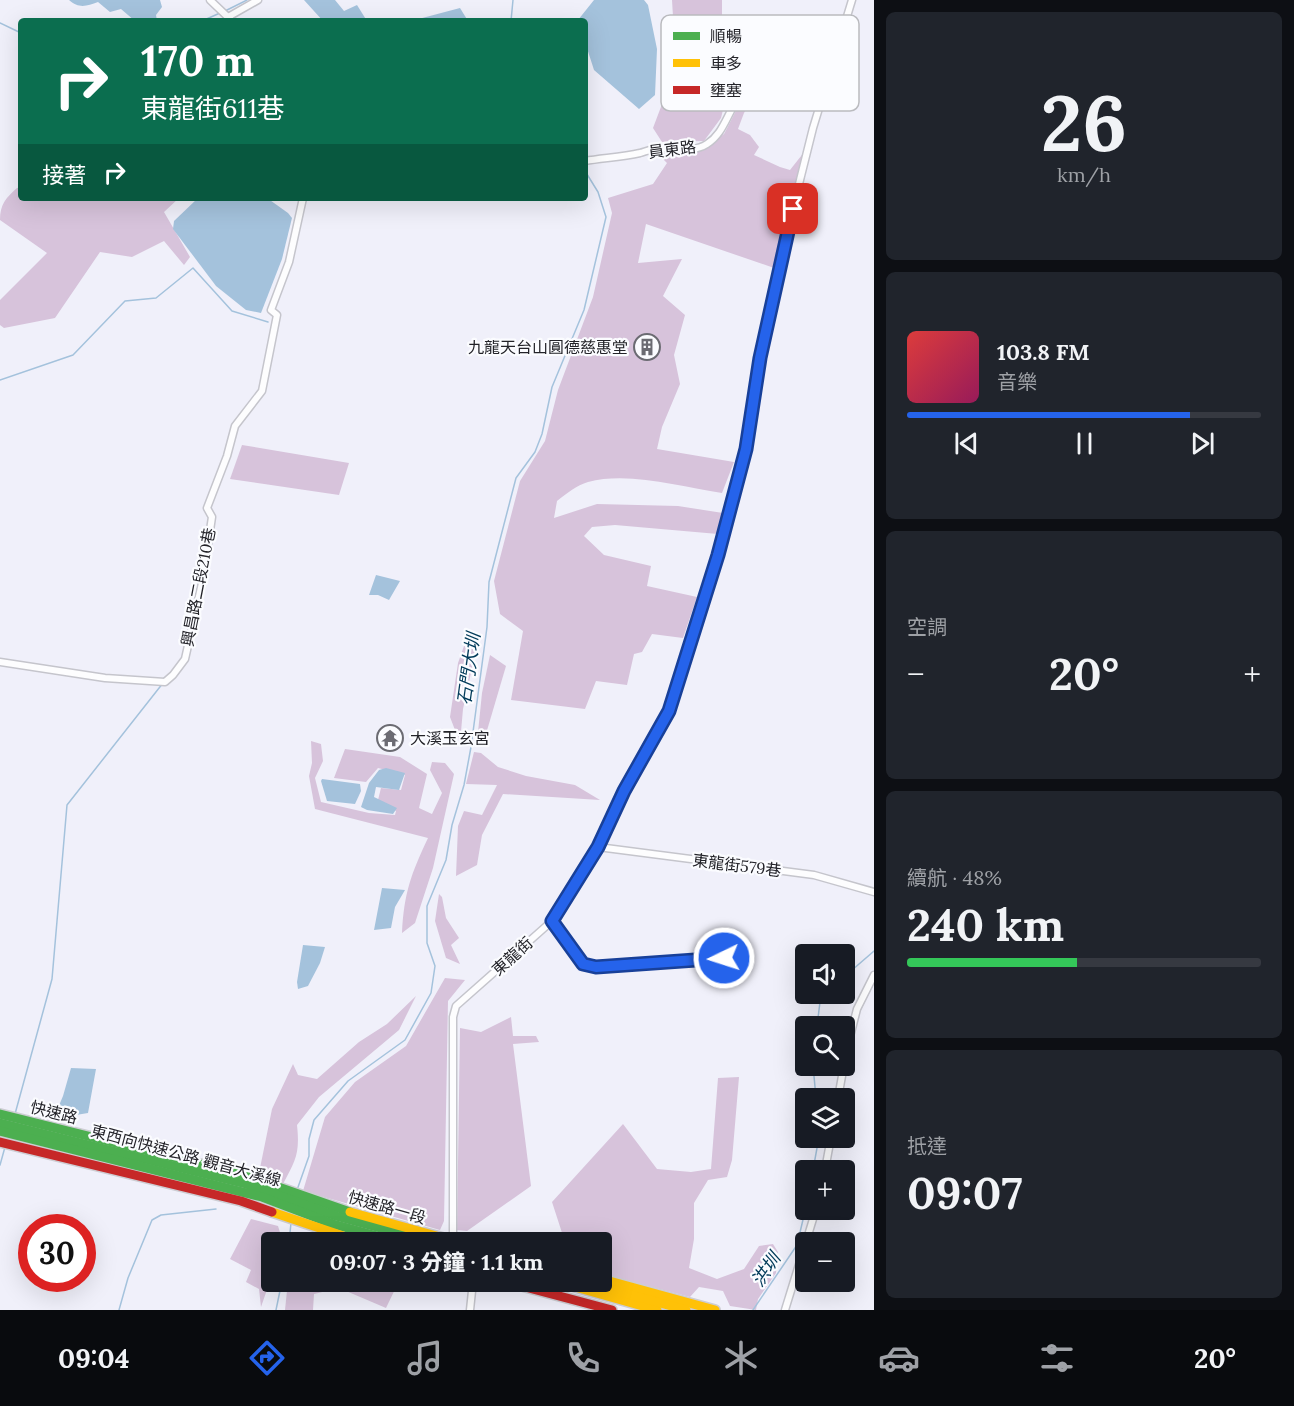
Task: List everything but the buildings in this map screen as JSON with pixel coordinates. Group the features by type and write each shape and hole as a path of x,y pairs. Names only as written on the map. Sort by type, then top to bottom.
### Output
{"main road":[{"name":"快速路","path":"0,1114 244,1175 309,1198"},
{"name":"東西向快速公路 觀音大溪線","path":"0,1124 246,1184 336,1216 395,1232"},
{"name":"東西向快速公路 觀音大溪線","path":"0,1131 244,1192 333,1224 362,1232"},
{"path":"0,1142 241,1201 332,1232"},
{"name":"快速路一段","path":"309,1198 419,1232"},
{"path":"612,1282 715,1310"},
{"path":"612,1290 686,1310"},
{"path":"544,1292 612,1310"},
{"path":"593,1292 657,1310"}],"street":[{"path":"210,0 229,18"},
{"path":"231,18 258,0"},
{"name":"東龍街","path":"848,15 852,0"},
{"name":"員東路","path":"588,161 661,148 686,149 706,144 718,134 731,111"},
{"name":"東龍街","path":"455,1232 453,1017 456,1006 552,921 598,847 624,791 669,711 718,555 746,449 760,358 785,240 819,111"},
{"name":"興昌路二段210巷","path":"0,662 105,678 163,682 173,675 185,659 202,583 212,517 207,508 227,456 235,426 262,391 277,315 271,310 289,262 302,201"},
{"name":"東龍街579巷","path":"598,847 814,875 874,892"},
{"path":"552,921 583,964 596,967 745,956"},
{"path":"855,1021 874,975"},
{"path":"785,1310 795,1278"},
{"path":"470,1310 471,1292"}],"shaded area":[{"path":"672,0 722,0 722,15 673,15"},
{"path":"661,107 661,111 723,111 721,118 704,141 662,142 653,128"},
{"path":"736,111 745,111 738,129 750,135 759,147 754,155 790,170 805,151 777,269 646,224 638,263 682,259 663,296 685,315 674,355 680,384 662,427 657,449 734,462 722,493 638,479 604,479 580,485 557,501 554,518 597,504 678,506 723,513 718,534 615,525 592,527 584,536 604,555 651,566 647,586 697,597 683,638 652,634 642,652 634,654 627,685 596,681 585,709 511,700 523,631 500,614 494,581 520,481 545,441 558,390 593,297 612,213 608,198 653,184 667,163 657,153 694,154 724,134"},
{"path":"17,188 18,201 176,201 164,212 190,257 184,265 164,241 132,257 100,252 55,318 4,328 0,325 0,300 47,253 0,220 4,202"},
{"path":"242,445 349,463 339,495 230,479"},
{"path":"464,646 476,650 463,709 460,743 450,717 458,663"},
{"path":"490,655 506,666 483,744 477,742 482,693"},
{"path":"311,741 321,744 323,761 315,778 321,802 369,813 395,815 396,811 378,800 381,788 401,790 405,775 378,768 366,782 334,778 345,749 400,757 427,774 419,808 432,814 442,793 430,770 432,762 445,763 454,774 433,868 415,923 402,933 409,884 428,838 315,809 309,776 312,763"},
{"path":"474,752 481,753 498,767 526,776 575,785 600,800 503,794 482,835 477,865 456,876 458,826 464,811 482,815 497,785 466,784"},
{"path":"439,894 442,897 446,918 459,938 451,945 460,964 446,958 435,921"},
{"path":"445,978 465,980 448,1001 444,1221 440,1230 303,1191 325,1117 355,1082 406,1046"},
{"path":"416,996 399,1030 319,1097 297,1125 296,1156 283,1184 258,1178 272,1109 293,1064 298,1075 317,1079 359,1042 387,1024"},
{"path":"511,1017 513,1036 536,1036 539,1042 513,1044 531,1186 467,1231 457,1230 460,1028 481,1032"},
{"path":"739,1077 732,1160 727,1177 708,1180 694,1203 694,1239 689,1268 717,1279 744,1269 759,1246 773,1244 778,1252 776,1273 758,1299 756,1310 730,1306 723,1291 699,1287 690,1297 612,1277 612,1232 562,1232 552,1202 623,1124 657,1169 691,1172 711,1169 718,1078"},
{"path":"251,1219 278,1226 280,1232 261,1232 261,1292 266,1292 261,1307 259,1289 246,1282 251,1270 230,1259"},
{"path":"287,1292 322,1292 314,1294 313,1310 285,1310"},
{"path":"348,1292 394,1292 386,1308"}],"water":[{"path":"69,0 160,0 162,7 156,18 132,18 121,9 110,12 98,2 80,6"},
{"path":"304,0 335,0 344,11 357,5 365,18 320,18"},
{"path":"594,0 644,0 648,5 657,49 655,95 639,109 594,70 588,51 588,18 580,18"},
{"path":"460,8 466,18 422,18"},
{"path":"195,201 271,201 288,213 292,218 282,259 261,313 246,310 216,286 173,229 174,221"},
{"path":"376,575 400,581 389,600 378,595 369,595"},
{"path":"386,768 405,773 399,790 376,787 374,797 397,808 393,814 361,807 369,783 379,770"},
{"path":"322,779 360,784 361,791 355,804 327,801"},
{"path":"382,888 405,890 395,907 391,928 374,930"},
{"path":"303,945 325,947 320,963 308,986 298,989 297,982"},
{"path":"71,1068 96,1069 88,1113 70,1116 55,1115 63,1096"}],"waterway":[{"path":"225,11 247,0"},
{"name":"石門大圳","path":"511,18 513,0"},
{"path":"209,18 220,13"},
{"path":"0,23 18,32"},
{"name":"石門大圳","path":"297,1190 309,1156 309,1139 314,1120 348,1081 405,1040 431,993 435,966 427,943 427,906 446,860 452,825 464,785 487,627 489,582 516,478 535,452 542,434 552,387 584,310 606,217 598,192 588,176"},
{"path":"0,380 73,355 125,301 156,298 193,268 232,311 268,322"},
{"path":"15,1114 52,979 67,805 163,683"},
{"name":"洪圳","path":"855,967 874,951"},
{"name":"洪圳","path":"818,1016 820,1004"},
{"name":"洪圳","path":"814,1076 815,1088"},
{"path":"0,1165 5,1147"},
{"name":"洪圳","path":"815,1160 817,1148"},
{"path":"119,1310 128,1278 152,1220 161,1215 216,1209"},
{"name":"洪圳","path":"753,1310 797,1245 803,1220"},
{"name":"石門大圳","path":"290,1232 291,1223"},
{"name":"石門大圳","path":"276,1310 280,1292"}],"traffic: fast":[{"path":"0,1114 244,1175 350,1212"},
{"path":"0,1123 246,1184 336,1216 395,1232"},
{"path":"0,1131 262,1197 333,1224 362,1232"}],"traffic: slow":[{"path":"272,1212 331,1232"},
{"path":"350,1212 422,1232"},
{"path":"612,1282 715,1310"},
{"path":"612,1290 686,1310"},
{"path":"593,1292 657,1310"}],"traffic: jam":[{"path":"0,1142 241,1201 272,1212"},
{"path":"544,1292 612,1310"}],"place":[{"name":"九龍天台山圓德慈惠堂","path":"647,347"},
{"name":"大溪玉玄宮","path":"390,738"}],"route":[{"path":"724,958 596,967 583,964 552,921 598,847 624,791 669,711 718,555 746,449 760,358 793,209"}]}
